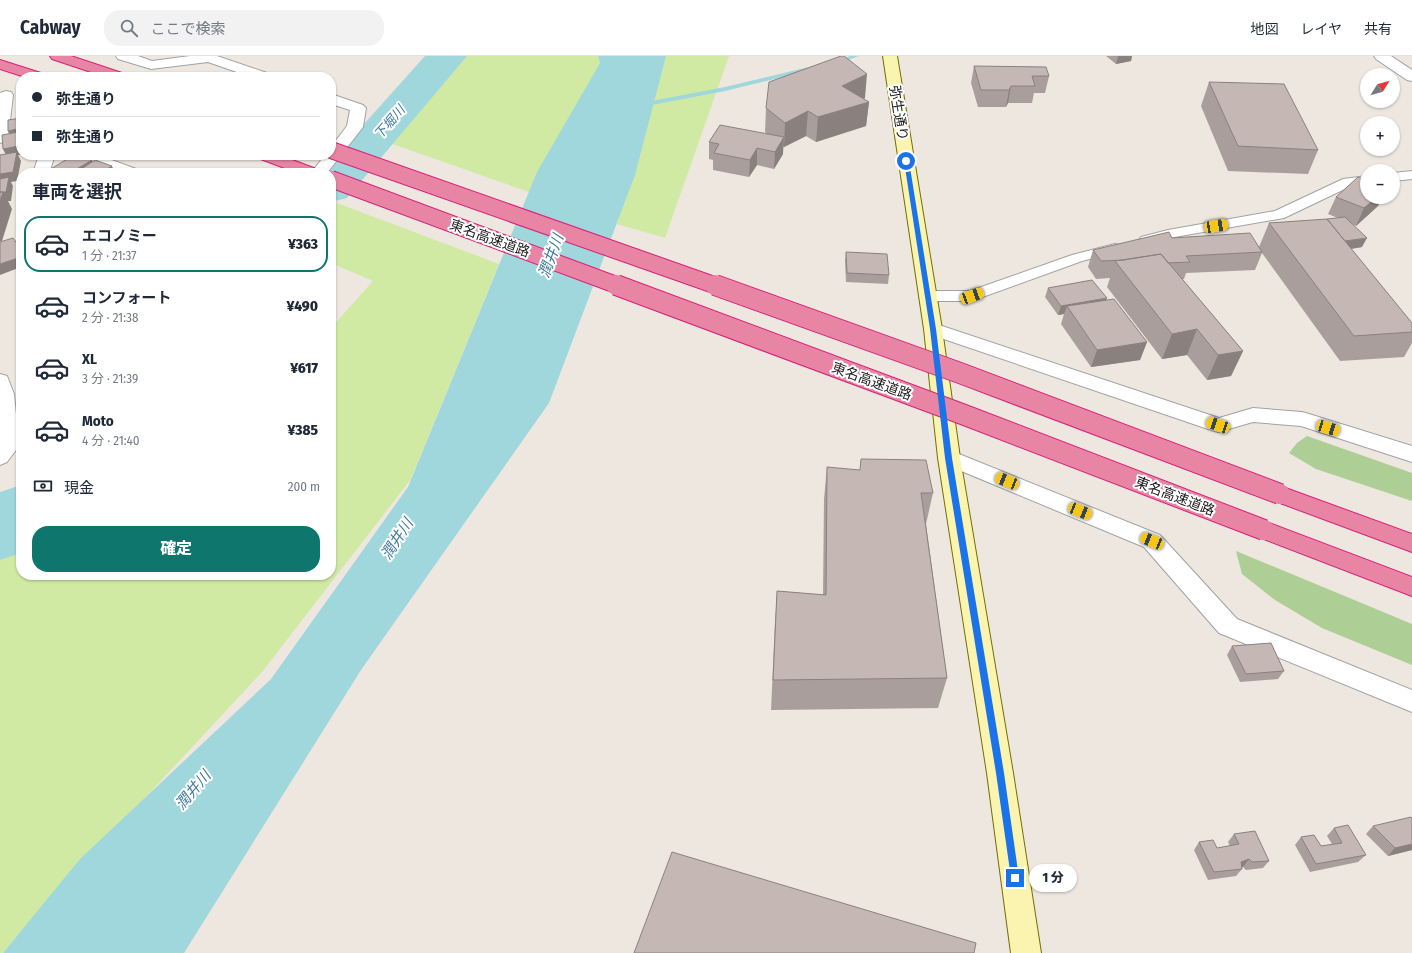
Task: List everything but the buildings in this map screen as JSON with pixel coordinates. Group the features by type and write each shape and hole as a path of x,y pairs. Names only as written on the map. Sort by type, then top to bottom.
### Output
{"highway":[{"path":"57,56 105,72"},
{"path":"0,64 24,72"},
{"path":"336,152 938,365 1412,543"},
{"path":"278,160 299,168"},
{"name":"東名高速道路","path":"336,181 962,414 1412,587"}],"street":[{"path":"123,56 151,65 209,58 250,72"},
{"name":"弥生通り","path":"890,56 933,329 949,458 1000,773 1026,953"},
{"path":"1382,56 1412,77"},
{"path":"0,138 3,94 16,98"},
{"path":"336,101 358,108 355,127 336,151"},
{"path":"97,160 119,168"},
{"path":"323,168 329,160"},
{"path":"933,329 1218,425 1253,415 1302,419 1407,450"},
{"path":"0,381 4,394 10,449"},
{"path":"949,458 1152,541 1228,626 1412,701"}],"lane":[{"path":"1400,176 1412,175"},
{"path":"928,296 972,296 1077,258 1168,234 1279,215 1348,182 1360,181"}],"green space":[{"path":"456,56 598,56 600,63 529,192 375,138"},
{"path":"666,56 729,56 665,238 617,224"},
{"path":"337,203 499,264 411,479 336,576 336,322 373,281 336,265"},
{"path":"1307,436 1412,473 1412,501 1316,469 1289,453 1297,443"},
{"path":"15,530 16,580 333,580 262,672 22,930 3,953 0,953 0,552"},
{"path":"1236,551 1412,624 1412,665 1322,628 1275,600 1242,574"}],"water":[{"name":"潤井川","path":"598,56 666,56 635,175 549,403 361,670 184,953 3,953 80,859 271,679 408,487 537,172 600,63"}],"waterway":[{"name":"下堀川","path":"336,182 447,56"},
{"path":"835,63 856,56"},
{"path":"641,105 725,89 813,68"},
{"name":"下堀川","path":"0,536 16,515"}],"route":[{"path":"906,161 933,329 949,458 1000,773 1015,878"}]}
